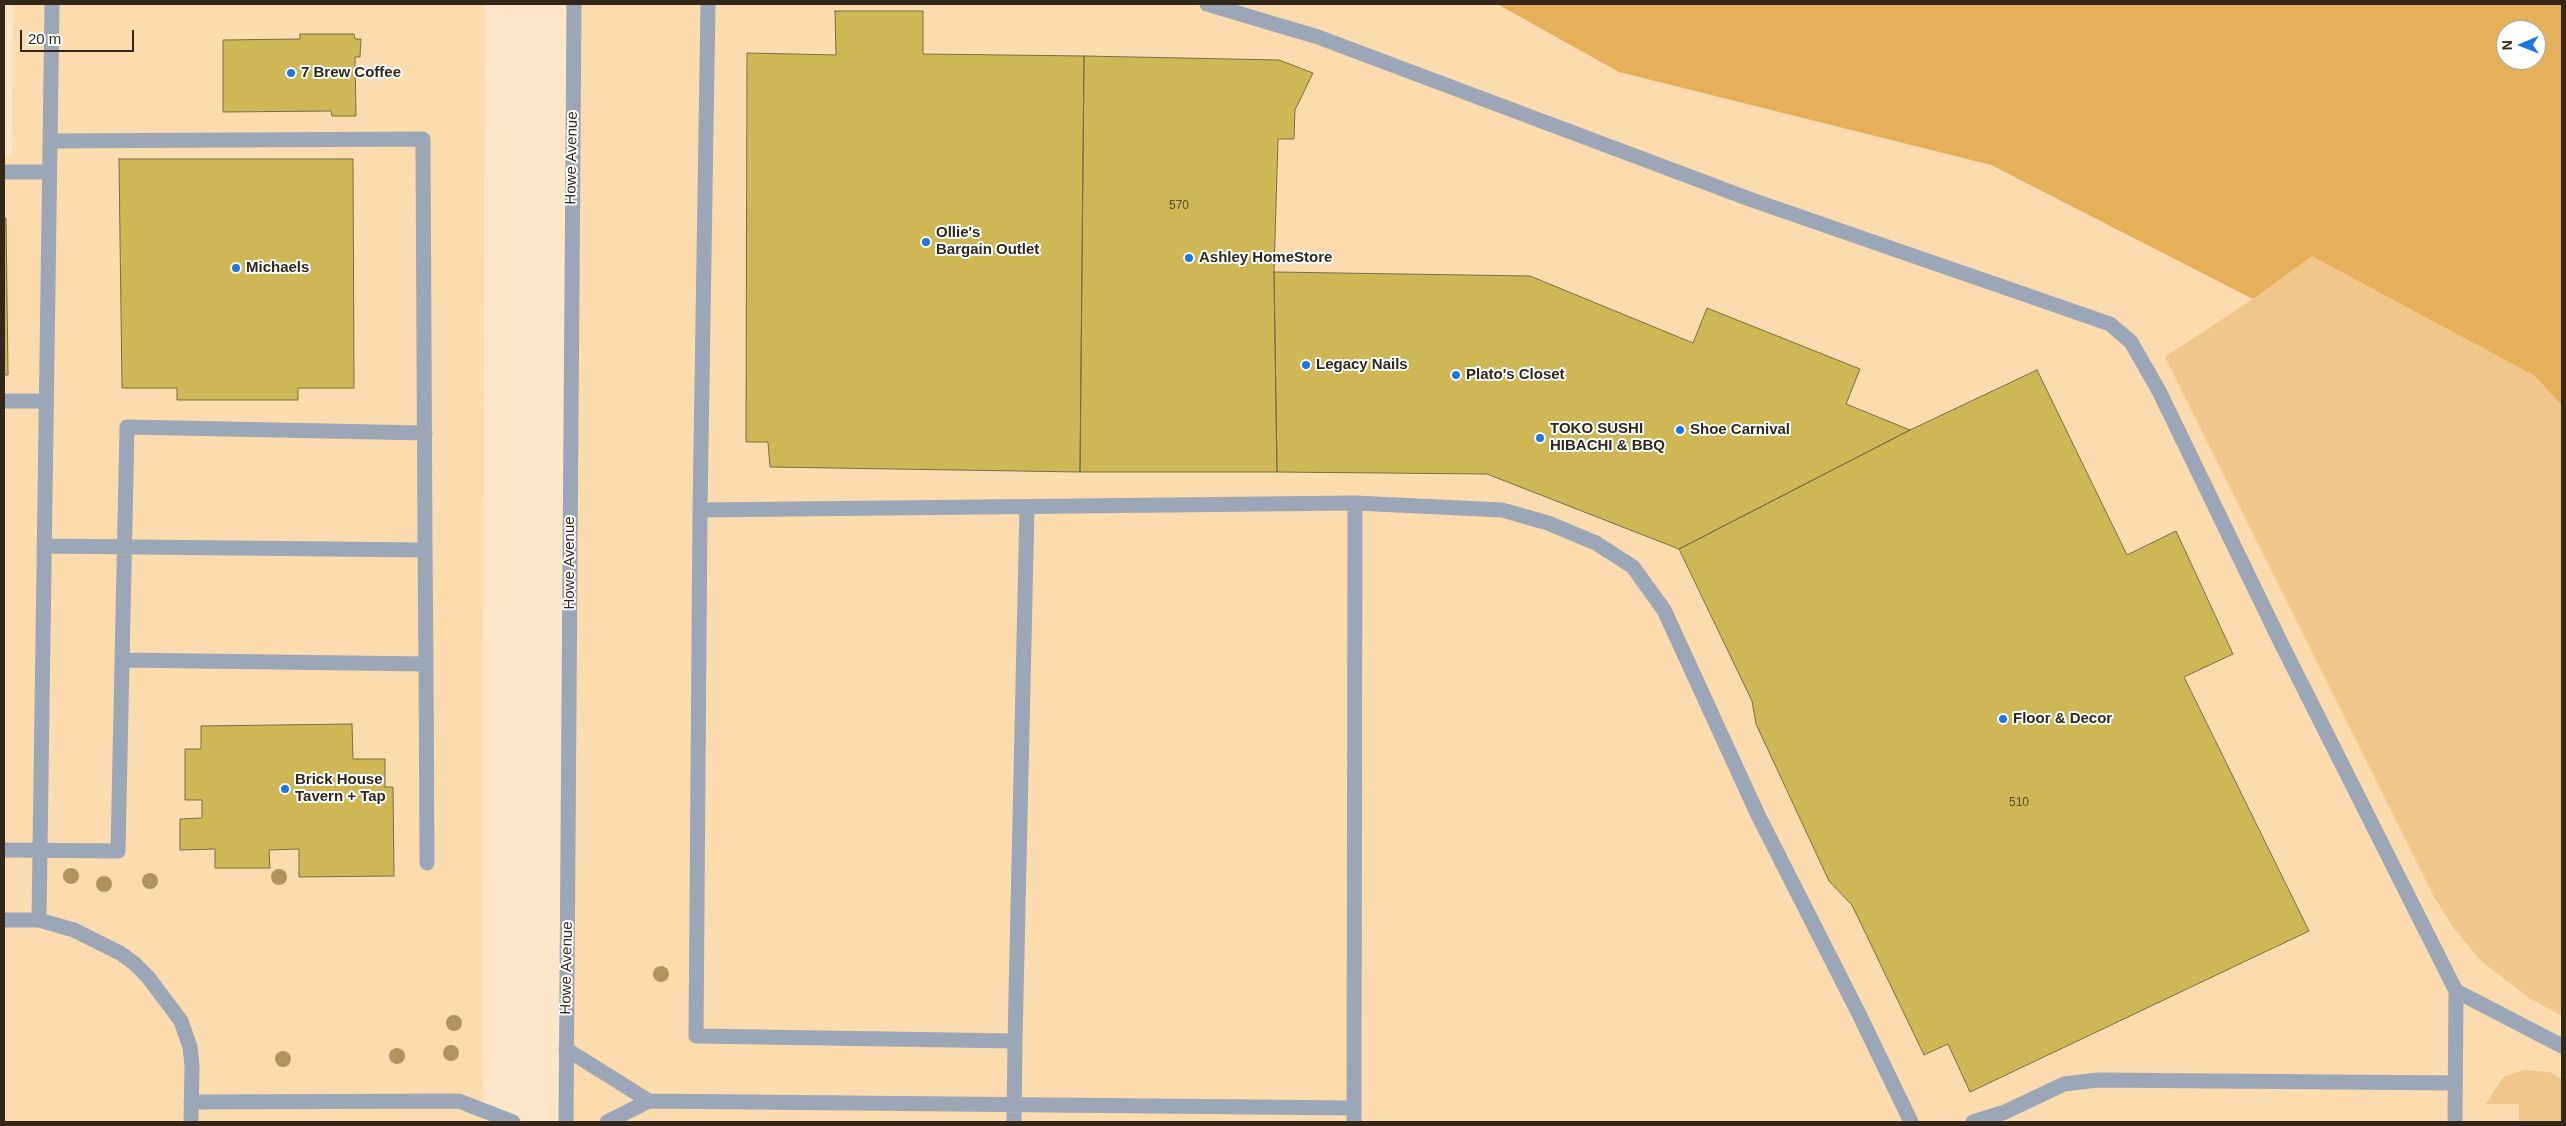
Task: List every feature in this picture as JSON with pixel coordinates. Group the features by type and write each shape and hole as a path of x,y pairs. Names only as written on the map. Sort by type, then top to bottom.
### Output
{"street":[{"path":"39,920 52,4"},
{"name":"Howe Avenue","path":"566,1122 574,4"},
{"path":"708,4 700,510 696,1036 1015,1041"},
{"path":"1207,4 1318,37 1752,200 2110,324 2131,342 2159,391 2280,641 2456,991 2455,1122"},
{"path":"50,141 423,139 427,863"},
{"path":"4,172 49,172"},
{"path":"4,401 46,401"},
{"path":"4,850 118,852 127,427 425,434"},
{"path":"700,510 1355,503 1502,510 1548,523 1596,543 1633,567 1664,610 1758,815 1860,1016 1911,1122"},
{"path":"607,1122 649,1101 1014,1105 1354,1115 1355,503"},
{"path":"1014,1122 1027,506"},
{"path":"44,546 425,550"},
{"path":"122,660 426,664"},
{"path":"4,920 39,920 92,937 134,963 154,983 181,1021 190,1047 191,1122"},
{"path":"2456,991 2562,1046"},
{"path":"566,1049 649,1101"},
{"path":"1972,1122 2006,1112 2064,1084 2098,1080 2455,1082"},
{"path":"191,1102 459,1101 513,1122"}],"shaded area":[{"path":"13,4 485,4 482,1029 484,1122 4,1122 4,156 12,156"},
{"path":"574,4 2562,4 2562,1122 566,1122"},
{"path":"1497,4 2562,4 2562,406 2535,376 2312,256 2253,299 1991,165 1619,72"},
{"path":"2312,255 2535,376 2562,406 2562,1016 2529,998 2481,961 2453,927 2433,895 2165,357 2253,299"},
{"path":"2524,1070 2550,1072 2562,1079 2562,1122 2519,1122 2519,1104 2486,1104 2503,1077"}],"building":[{"path":"835,11 923,11 923,54 1084,56 1080,472 770,467 768,442 746,442 747,53 836,55"},
{"path":"300,34 354,34 355,39 361,39 360,57 355,57 356,116 332,116 331,111 223,112 223,40 300,39"},
{"path":"1084,56 1279,60 1313,73 1295,110 1294,139 1278,139 1274,272 1277,472 1080,472"},
{"path":"119,159 353,159 354,388 298,388 298,400 177,400 177,388 122,388"},
{"path":"4,218 6,218 8,375 4,375"},
{"path":"1274,272 1530,276 1693,343 1707,308 1860,369 1846,404 1910,430 1679,549 1487,474 1277,472"},
{"path":"2037,370 2127,555 2176,531 2233,654 2184,677 2309,931 1970,1092 1948,1044 1924,1055 1852,905 1829,881 1756,724 1752,701 1679,549 1910,430"},
{"path":"352,724 353,759 385,759 385,787 393,787 394,876 299,877 299,849 269,850 270,868 215,868 215,849 180,850 180,819 202,818 202,800 185,800 185,749 201,749 201,726"}],"place":[{"name":"7 Brew Coffee","path":"291,73"},
{"name":"Ollie's Bargain Outlet","path":"926,242"},
{"name":"Ashley HomeStore","path":"1189,258"},
{"name":"Michaels","path":"236,268"},
{"name":"Legacy Nails","path":"1306,365"},
{"name":"Plato's Closet","path":"1456,375"},
{"name":"Shoe Carnival","path":"1680,430"},
{"name":"TOKO SUSHI HIBACHI & BBQ","path":"1540,438"},
{"name":"Floor & Decor","path":"2003,719"},
{"name":"Brick House Tavern + Tap","path":"285,789"}]}
